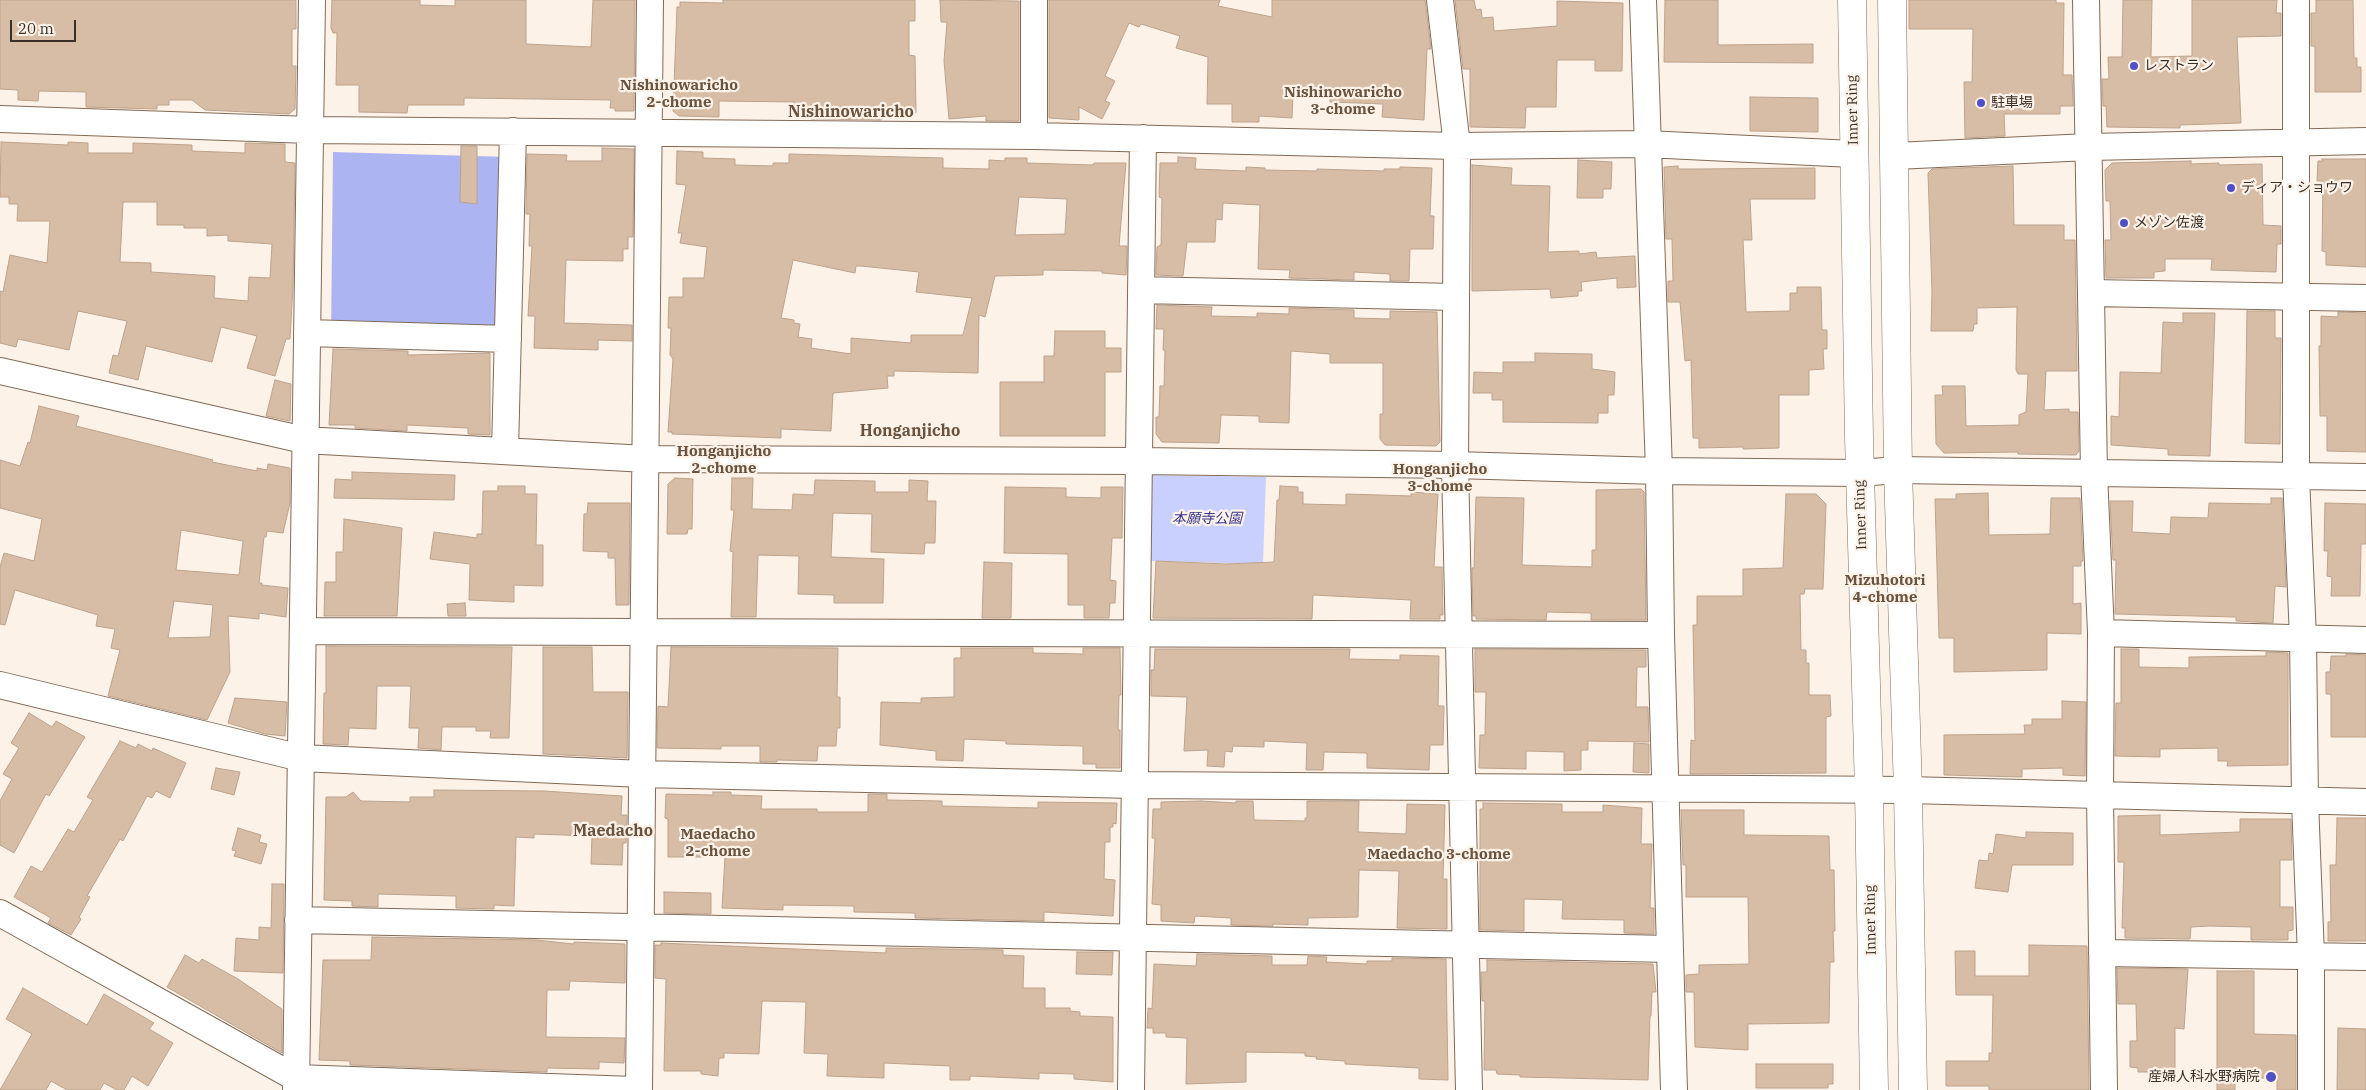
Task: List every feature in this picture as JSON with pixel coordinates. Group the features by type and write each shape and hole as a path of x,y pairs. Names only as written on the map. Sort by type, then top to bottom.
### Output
{"main road":[{"name":"Inner Ring","path":"1852,0 1859,473 1869,790 1874,1090"},
{"path":"1892,0 1898,470 1908,790 1913,1090"}],"street":[{"path":"296,1084 304,440 312,0"},
{"path":"639,1090 650,0"},
{"path":"1034,0 1034,136"},
{"path":"1440,0 1458,146 1455,465 1469,1090"},
{"path":"1643,0 1646,144 1659,471 1661,635 1674,1090"},
{"path":"2086,0 2094,473 2101,633 2100,795 2104,1090"},
{"path":"2296,0 2296,476 2303,638 2305,801 2311,956 2310,1090"},
{"path":"0,119 310,130 1034,136 1458,146 1646,144 1854,154"},
{"path":"506,451 513,131"},
{"path":"1131,1090 1143,138"},
{"path":"1895,156 2089,147 2366,141"},
{"path":"1141,290 1456,296"},
{"path":"2091,293 2366,298"},
{"path":"307,333 508,339"},
{"path":"0,371 304,440 646,459 1139,461 1455,465 1659,471 1859,473 1898,470 2366,477"},
{"path":"303,631 1661,635"},
{"path":"2101,633 2366,640"},
{"path":"0,685 301,758 642,774 1135,785 1908,790 2366,802"},
{"path":"0,914 296,1084 634,1090"},
{"path":"298,920 1670,949"},
{"path":"2102,954 2366,957"}],"green space":[{"name":"本願寺公園","path":"1148,475 1266,477 1263,564 1149,561"}],"shaded area":[{"path":"333,152 509,157 500,339 331,338"}],"building":[{"path":"0,0 296,0 296,29 292,29 292,66 296,66 295,109 289,114 205,110 192,100 169,100 169,105 157,105 157,109 86,107 86,92 39,91 38,101 18,100 18,90 0,89"},
{"path":"332,0 420,0 420,5 455,6 455,0 526,0 526,44 591,47 593,0 635,0 634,111 615,111 615,108 610,108 611,100 464,98 464,105 408,105 407,113 359,112 359,85 336,85 337,33 333,33 331,28"},
{"path":"723,0 915,0 915,21 909,21 909,55 915,56 916,113 882,113 881,120 811,119 811,109 794,108 794,102 719,101 719,117 679,116 673,111 677,7 680,7 680,2 723,3"},
{"path":"940,0 1019,1 1019,121 986,121 986,116 949,119 944,61 947,22 941,22"},
{"path":"1049,0 1220,0 1218,6 1272,17 1272,0 1425,0 1431,49 1427,49 1424,120 1382,117 1383,104 1330,102 1330,97 1293,95 1292,118 1259,116 1259,122 1232,122 1232,104 1207,104 1208,57 1176,48 1180,36 1141,24 1139,27 1129,23 1105,76 1115,81 1105,101 1110,103 1102,119 1079,107 1079,120 1049,118"},
{"path":"1455,0 1474,0 1476,10 1481,9 1482,18 1493,17 1494,31 1557,26 1557,1 1623,3 1622,71 1595,71 1595,60 1557,60 1556,107 1526,107 1525,128 1470,127 1470,69 1463,69"},
{"path":"1665,0 1718,0 1718,45 1813,44 1813,63 1664,62"},
{"path":"1909,0 2056,0 2056,3 2064,3 2063,75 2072,75 2073,106 2060,106 2060,114 2004,114 2005,136 1965,138 1964,82 1972,82 1973,29 1909,29"},
{"path":"2123,0 2152,0 2151,57 2192,56 2192,0 2277,0 2276,13 2281,13 2281,36 2237,37 2241,123 2180,125 2180,128 2107,127 2106,106 2103,106 2102,79 2109,79 2108,57 2122,57"},
{"path":"2316,0 2353,0 2354,58 2357,58 2357,67 2361,67 2361,92 2315,92 2315,46 2311,46 2311,13 2316,13"},
{"path":"1750,97 1818,98 1818,132 1750,131"},
{"path":"1,142 68,145 68,142 88,143 88,153 133,153 133,143 192,145 192,151 245,153 245,143 285,144 285,162 295,163 293,286 290,339 286,339 275,376 247,368 257,336 221,327 212,362 146,346 138,380 109,373 113,355 118,356 127,321 78,311 69,350 18,339 16,347 0,343 0,291 3,292 10,255 47,263 50,221 17,221 18,204 9,204 9,197 0,197","holes":["123,202 157,202 157,225 184,225 184,228 207,228 207,236 228,235 228,241 272,244 270,278 249,277 248,301 214,298 215,276 151,272 151,263 120,262"]},
{"path":"461,146 477,146 477,204 460,202"},
{"path":"602,148 634,149 633,237 628,237 628,249 623,249 623,261 566,260 564,323 632,325 632,341 598,340 598,350 534,348 535,316 528,316 532,246 529,246 530,214 526,214 527,154 567,155 566,161 602,161"},
{"path":"677,151 703,152 703,158 735,159 735,165 773,166 773,163 789,163 789,154 943,158 943,168 989,169 989,160 1005,161 1005,158 1027,158 1027,163 1093,165 1094,163 1126,163 1119,246 1127,246 1126,275 1102,273 1102,271 1043,270 1043,275 995,276 985,317 979,315 978,373 894,371 894,376 887,376 888,388 833,393 831,431 781,429 781,438 672,434 672,432 668,432 673,359 670,355 671,328 668,328 669,297 683,297 683,278 704,278 707,247 680,243 682,233 678,233 686,185 676,184","holes":["1019,197 1067,199 1065,234 1015,235","793,260 855,273 856,266 919,272 916,292 972,298 963,335 911,335 911,343 851,338 851,354 811,348 812,339 798,337 800,324 794,323 794,320 781,318"]},
{"path":"1178,157 1196,158 1195,169 1246,171 1246,167 1265,168 1265,170 1384,171 1384,169 1400,169 1400,167 1432,168 1430,216 1434,216 1433,249 1410,249 1409,281 1390,281 1390,274 1354,272 1354,280 1289,278 1290,270 1258,269 1260,205 1223,203 1222,220 1216,219 1215,242 1187,242 1183,276 1156,275 1157,247 1161,245 1162,198 1159,197 1160,163 1178,163"},
{"path":"2322,159 2366,159 2366,267 2326,265 2326,252 2322,251 2323,181 2317,181 2318,161 2323,161"},
{"path":"1578,160 1612,162 1611,189 1603,189 1603,198 1577,198"},
{"path":"2191,161 2191,164 2262,164 2263,225 2281,226 2281,244 2277,244 2276,272 2211,270 2212,259 2165,259 2165,271 2154,272 2154,278 2106,278 2105,240 2111,240 2110,201 2106,201 2105,170 2112,163"},
{"path":"1472,165 1512,168 1511,185 1550,186 1548,252 1579,251 1579,254 1596,252 1597,258 1635,256 1636,287 1617,288 1617,278 1581,282 1582,291 1578,291 1578,296 1551,298 1550,289 1472,291"},
{"path":"1678,166 1678,169 1815,168 1815,199 1750,199 1752,240 1743,240 1746,312 1790,311 1790,293 1797,293 1797,287 1821,287 1822,330 1827,330 1827,349 1823,349 1824,369 1809,370 1809,395 1779,395 1779,448 1699,448 1699,438 1693,438 1691,360 1685,361 1680,302 1668,302 1668,281 1673,281 1672,239 1666,239 1664,167"},
{"path":"2013,166 2014,225 2064,225 2064,240 2075,240 2077,371 2046,371 2044,410 2069,409 2069,412 2078,412 2079,451 2076,455 2018,454 2018,452 1944,453 1936,444 1935,395 1943,395 1942,386 1965,386 1966,426 2019,425 2019,415 2026,412 2028,374 2018,374 2016,370 2017,307 1977,308 1977,324 1974,324 1973,331 1931,331 1932,291 1928,173 1932,169"},
{"path":"1157,305 1212,307 1211,316 1257,317 1257,313 1289,314 1289,308 1354,310 1354,318 1390,319 1390,311 1437,312 1440,442 1436,446 1385,445 1380,439 1380,414 1383,414 1383,363 1330,363 1330,354 1291,351 1289,423 1259,422 1259,416 1221,415 1219,443 1162,442 1156,434 1156,417 1159,417 1160,386 1164,386 1165,350 1163,350 1164,329 1156,329"},
{"path":"2247,311 2275,311 2275,338 2281,338 2280,444 2245,443"},
{"path":"2338,312 2366,313 2366,452 2327,451 2327,416 2320,416 2319,346 2321,346 2321,316 2338,317"},
{"path":"2183,313 2215,313 2210,456 2168,455 2168,449 2111,445 2111,416 2119,417 2120,372 2161,373 2163,322 2183,323"},
{"path":"1055,331 1105,331 1105,348 1121,348 1121,372 1105,372 1105,436 1000,436 1000,382 1044,382 1044,356 1054,356"},
{"path":"333,349 408,351 408,355 490,353 490,435 468,434 468,428 407,425 407,431 355,428 355,425 329,425"},
{"path":"1535,353 1592,354 1592,369 1615,372 1614,395 1608,395 1608,413 1598,413 1598,423 1503,422 1503,400 1492,400 1492,393 1473,393 1474,372 1503,373 1503,362 1535,362"},
{"path":"275,380 291,384 290,421 266,416"},
{"path":"39,406 79,416 76,426 213,460 212,462 257,471 257,468 267,470 268,464 290,468 290,503 283,533 267,531 266,537 264,537 259,583 288,588 286,617 259,613 259,619 228,616 230,672 207,720 108,696 120,650 111,648 115,629 96,626 98,615 15,590 5,625 0,624 0,567 4,553 34,561 42,519 0,508 0,460 20,466 28,442 30,443","holes":["181,530 243,541 239,575 176,570","174,601 213,605 210,637 168,638"]},
{"path":"352,472 455,475 454,500 334,498 335,479 352,480"},
{"path":"675,478 693,479 692,529 688,529 687,534 667,534 668,484"},
{"path":"732,478 753,478 752,509 792,510 793,494 814,495 815,480 875,481 875,492 909,492 909,480 928,481 927,501 936,501 935,543 925,543 924,554 871,552 872,514 833,513 831,557 884,559 883,603 834,603 834,595 798,594 799,556 758,555 756,617 731,617 733,552 730,551 734,510 731,510"},
{"path":"498,486 525,486 525,494 537,494 536,545 543,545 543,586 514,585 514,602 469,600 470,564 430,559 434,532 477,538 477,534 482,534 483,491 498,491"},
{"path":"1280,486 1298,487 1298,492 1303,492 1303,504 1346,505 1346,494 1411,496 1411,492 1438,494 1434,567 1442,567 1443,615 1440,615 1440,619 1410,619 1411,600 1313,595 1312,619 1153,618 1156,561 1226,564 1274,562 1277,500 1279,500"},
{"path":"1005,487 1066,488 1066,497 1101,498 1101,487 1123,487 1122,538 1112,538 1110,580 1116,581 1115,603 1110,603 1109,618 1084,618 1084,605 1068,605 1068,554 1004,553"},
{"path":"1641,489 1644,492 1646,620 1591,620 1591,613 1547,612 1546,620 1476,619 1476,616 1473,616 1472,568 1474,568 1476,497 1524,498 1522,565 1592,567 1592,550 1596,550 1596,490"},
{"path":"1988,493 1989,535 2050,534 2051,498 2080,498 2083,561 2081,561 2081,566 2073,566 2073,604 2081,603 2081,634 2047,633 2047,670 1954,672 1954,638 1939,638 1935,499 1956,499 1956,494"},
{"path":"1786,494 1816,494 1826,504 1823,589 1805,589 1804,594 1800,594 1801,650 1806,650 1806,663 1809,663 1809,695 1830,695 1831,716 1826,717 1826,773 1690,774 1691,740 1695,741 1693,625 1697,625 1697,596 1743,596 1743,569 1783,568"},
{"path":"2271,498 2282,498 2286,587 2275,586 2273,623 2236,621 2236,617 2115,614 2116,560 2113,560 2110,501 2133,501 2132,532 2170,534 2171,517 2208,518 2209,503 2271,504"},
{"path":"588,503 630,503 629,605 616,605 615,558 608,558 608,552 583,551 584,514 587,514"},
{"path":"2325,503 2366,504 2366,544 2361,544 2360,596 2331,596 2332,577 2327,576 2328,551 2324,551"},
{"path":"344,519 402,528 397,616 324,616 325,582 336,582 336,552 343,552"},
{"path":"984,562 1012,563 1011,618 982,618"},
{"path":"465,603 466,616 448,616 447,604"},
{"path":"326,646 512,647 509,738 490,738 491,731 476,731 476,727 442,727 441,750 418,748 419,728 409,728 411,686 377,686 376,729 349,728 348,745 323,744"},
{"path":"543,647 592,647 593,692 628,692 627,758 543,754"},
{"path":"671,647 838,648 837,697 840,697 840,728 837,728 836,746 818,746 817,761 777,760 777,762 760,762 760,746 721,746 721,749 657,748 658,706 668,707"},
{"path":"961,648 1033,648 1033,653 1083,654 1083,648 1120,648 1121,695 1119,695 1118,730 1120,730 1120,768 1096,768 1096,764 1083,764 1083,746 1006,744 1006,741 964,739 963,761 936,760 936,751 880,745 881,702 921,703 921,698 954,697 954,658 961,658"},
{"path":"1155,649 1350,649 1349,659 1400,660 1400,655 1439,656 1438,706 1444,706 1443,745 1430,745 1429,770 1367,768 1367,753 1324,752 1323,770 1306,770 1307,743 1264,741 1264,747 1233,746 1232,752 1225,751 1224,767 1207,766 1208,750 1184,751 1187,697 1151,696 1151,670 1154,670"},
{"path":"1475,649 1646,650 1646,667 1637,667 1636,707 1648,707 1649,742 1588,741 1588,750 1581,750 1581,770 1564,771 1564,752 1526,751 1526,769 1479,768 1480,735 1485,735 1486,692 1475,692"},
{"path":"2121,649 2139,649 2139,667 2189,668 2189,657 2266,656 2266,652 2288,653 2288,765 2227,766 2228,761 2218,761 2218,748 2160,749 2160,757 2115,756 2116,703 2121,703"},
{"path":"2346,654 2366,655 2366,737 2331,737 2331,694 2326,694 2326,672 2330,672 2331,656 2346,656"},
{"path":"235,698 287,702 285,736 265,734 228,723"},
{"path":"2062,701 2086,702 2085,776 2063,775 2063,768 2022,769 2022,777 1944,775 1944,735 2025,734 2024,725 2032,725 2032,719 2062,719"},
{"path":"29,713 52,727 56,721 85,737 49,796 46,794 14,853 0,845 0,801 12,779 3,774 19,748 11,743"},
{"path":"120,741 136,748 138,744 152,751 153,748 186,763 170,798 156,791 152,798 147,796 123,841 120,839 87,896 90,897 79,917 81,919 71,935 48,923 51,918 14,897 31,866 42,872 68,829 74,832 93,800 87,797"},
{"path":"1634,743 1649,744 1649,773 1633,772"},
{"path":"216,768 240,772 234,795 211,789"},
{"path":"434,790 544,791 622,796 621,815 627,815 626,843 623,843 622,865 591,864 592,836 534,834 534,838 516,837 514,906 494,905 494,909 456,908 456,896 378,894 378,907 352,906 352,901 324,900 326,797 346,797 353,792 361,801 410,802 410,797 434,797"},
{"path":"713,792 731,792 731,795 762,796 761,809 817,809 817,812 868,812 868,794 887,794 887,800 942,801 942,806 1038,808 1038,802 1117,803 1116,824 1113,823 1113,827 1110,827 1110,842 1105,842 1104,879 1115,880 1113,916 1044,912 1044,921 915,918 915,913 854,912 854,906 783,905 783,910 722,908 725,857 668,857 668,819 665,818 666,794 713,795"},
{"path":"1201,801 1236,803 1236,801 1253,801 1254,820 1305,821 1305,818 1307,818 1307,801 1359,801 1358,832 1406,834 1407,804 1445,805 1443,879 1447,879 1447,929 1397,928 1399,871 1359,870 1358,917 1308,918 1308,925 1273,924 1273,926 1231,925 1231,918 1195,916 1194,923 1161,921 1161,905 1152,904 1155,838 1152,838 1153,809 1161,809 1161,802"},
{"path":"1483,803 1562,804 1562,812 1603,812 1603,805 1642,808 1641,844 1652,844 1650,908 1654,908 1654,934 1624,933 1624,920 1562,919 1563,900 1524,899 1524,931 1480,930 1480,809 1483,809"},
{"path":"1681,810 1744,810 1744,835 1829,836 1830,870 1834,870 1835,931 1833,931 1834,962 1830,962 1829,1023 1748,1024 1748,1050 1695,1047 1694,992 1686,992 1686,975 1699,974 1699,965 1749,964 1748,897 1686,897 1686,865 1683,865"},
{"path":"2160,815 2160,835 2240,832 2240,819 2291,819 2292,860 2280,860 2280,907 2293,907 2293,930 2288,931 2288,940 2251,940 2251,927 2209,926 2191,927 2190,939 2125,938 2125,928 2122,928 2124,862 2118,862 2118,816"},
{"path":"2337,818 2366,818 2366,941 2328,941 2328,922 2331,922 2330,865 2336,865"},
{"path":"238,828 261,835 259,842 267,844 261,864 234,856 236,851 232,850"},
{"path":"2026,832 2073,833 2073,865 2012,865 2008,892 1975,888 1979,860 1988,861 1989,853 1993,854 1996,834 2026,838"},
{"path":"272,884 284,884 283,973 234,971 236,938 259,940 259,927 271,928"},
{"path":"664,892 711,893 711,914 664,913"},
{"path":"372,937 536,940 574,944 574,942 625,944 625,983 570,981 569,990 547,990 546,1037 625,1038 624,1063 599,1062 599,1069 547,1068 547,1072 350,1065 350,1061 319,1060 323,960 371,960"},
{"path":"661,943 886,953 886,948 1003,950 1003,955 1024,956 1023,988 1045,988 1045,1008 1070,1008 1070,1011 1080,1012 1080,1016 1113,1017 1113,1082 1074,1079 1074,1074 1039,1073 1039,1079 970,1076 970,1080 950,1080 950,1066 884,1063 884,1078 827,1076 828,1054 804,1053 806,1002 762,1001 759,1054 724,1053 724,1058 719,1058 718,1076 701,1074 701,1071 664,1071 666,979 655,978 655,945 661,945"},
{"path":"2029,945 2087,946 2089,1090 1989,1090 1989,1086 1946,1086 1946,1061 1989,1061 1989,1053 1992,1053 1993,995 1956,995 1955,951 1975,951 1975,976 2029,976"},
{"path":"1077,952 1113,952 1112,975 1076,974"},
{"path":"1197,954 1272,956 1272,965 1307,965 1308,956 1327,957 1326,962 1367,964 1367,961 1392,961 1392,958 1446,959 1448,1080 1419,1079 1419,1068 1345,1064 1345,1061 1316,1059 1317,1057 1305,1056 1305,1053 1246,1052 1246,1082 1186,1084 1187,1038 1166,1037 1166,1033 1153,1033 1153,1028 1147,1028 1148,1008 1152,1009 1154,964 1196,966"},
{"path":"185,955 199,963 202,959 238,979 282,1009 282,1053 167,987"},
{"path":"1487,960 1653,964 1656,992 1652,992 1648,1080 1520,1077 1520,1075 1497,1074 1496,1070 1484,1070 1485,1001 1482,1001 1481,972 1487,972"},
{"path":"2117,968 2188,969 2184,1029 2175,1028 2175,1072 2138,1072 2138,1068 2130,1067 2130,1041 2137,1041 2136,1004 2118,1004"},
{"path":"2217,971 2254,971 2254,1034 2296,1035 2296,1090 2277,1090 2277,1078 2235,1078 2235,1090 2217,1090"},
{"path":"23,988 87,1025 104,994 154,1023 149,1029 173,1043 148,1086 132,1076 124,1090 117,1090 104,1083 100,1090 67,1090 51,1081 46,1090 0,1090 32,1034 6,1019"},
{"path":"2338,1028 2366,1029 2366,1090 2337,1090"},
{"path":"1756,1064 1833,1064 1833,1084 1828,1084 1828,1088 1756,1088"}],"place":[{"name":"レストラン","path":"2134,66"},
{"name":"駐車場","path":"1981,103"},
{"name":"ディア・ショウワ","path":"2231,188"},
{"name":"メゾン佐渡","path":"2124,223"},
{"name":"産婦人科水野病院","path":"2271,1077"}],"district":[{"name":"Nishinowaricho 2-chome","path":"679,94"},
{"name":"Nishinowaricho 3-chome","path":"1343,102"},
{"name":"Nishinowaricho","path":"851,112"},
{"name":"Honganjicho","path":"910,431"},
{"name":"Honganjicho 2-chome","path":"724,460"},
{"name":"Honganjicho 3-chome","path":"1440,478"},
{"name":"Mizuhotori 4-chome","path":"1885,590"},
{"name":"Maedacho","path":"613,831"},
{"name":"Maedacho 2-chome","path":"718,844"},
{"name":"Maedacho 3-chome","path":"1439,855"}]}
